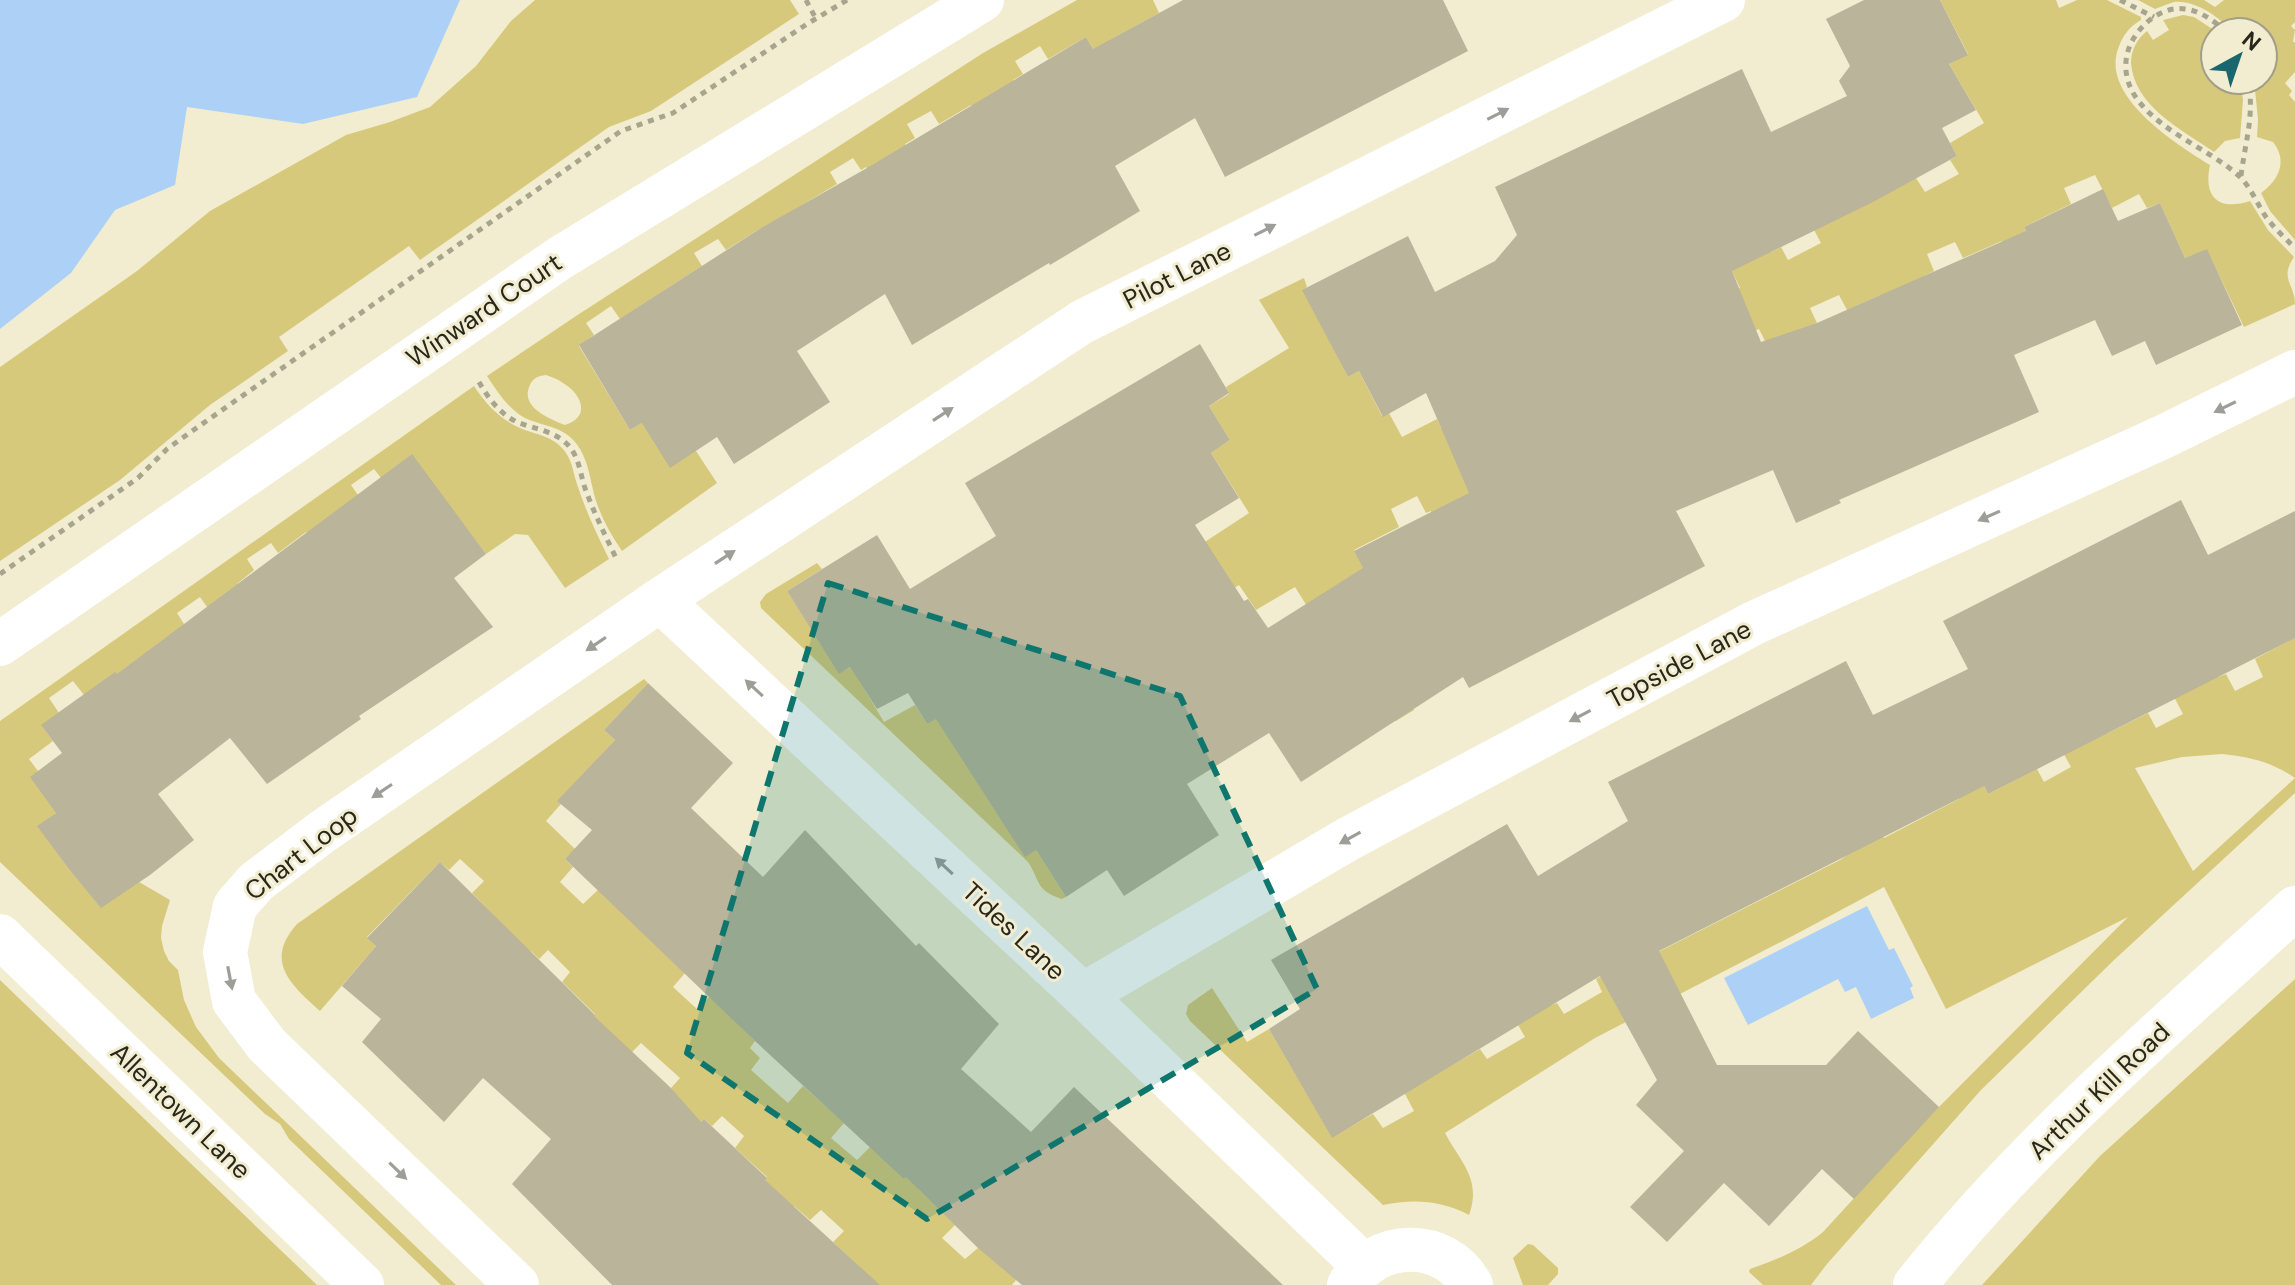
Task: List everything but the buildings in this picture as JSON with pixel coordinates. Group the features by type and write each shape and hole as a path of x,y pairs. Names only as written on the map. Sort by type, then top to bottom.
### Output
{"street":[{"name":"Winward Court","path":"0,644 560,258 982,0"},
{"name":"Pilot Lane","path":"660,600 1082,322 1723,0"},
{"name":"Topside Lane","path":"1083,995 1348,839 1754,623 2165,436 2295,372"},
{"name":"Tides Lane","path":"660,600 1083,995 1356,1276 1383,1254 1406,1248 1428,1251 1449,1260 1471,1285"},
{"name":"Chart Loop","path":"517,1285 267,1045 234,1001 225,952 235,906 256,882 322,832 660,600"},
{"name":"Arthur Kill Road","path":"1915,1285 1939,1254 2059,1125 2295,908"},
{"name":"Allentown Lane","path":"0,936 362,1285"}],"path":[{"path":"806,0 816,19"},
{"path":"0,574 138,478 167,449 195,429 621,131 673,113 847,0"},
{"path":"2120,0 2154,17"},
{"path":"2205,16 2185,9 2164,11 2154,17 2134,36 2127,49 2126,77 2137,100 2156,118 2241,177 2266,217 2295,248"},
{"path":"2241,177 2251,118 2251,96"},
{"path":"479,382 489,399 504,414 555,435 573,450 587,495 617,560"}],"highlighted area":[{"path":"828,583 1180,696 1317,989 927,1219 687,1053"}],"shaded area":[{"path":"535,0 790,0 799,14 651,111 609,127 420,260 409,246 279,337 288,351 210,405 120,480 0,561 0,367 137,271 210,211 346,135 430,107 476,66 511,21"},
{"path":"1077,0 1153,0 1159,13 1110,40 1159,129 1144,137 1086,37 1048,59 1040,46 1015,61 1023,74 1013,80 1024,98 982,123 971,105 939,124 931,111 907,124 915,138 905,144 917,163 877,186 866,167 861,170 853,158 830,172 837,184 792,211 848,310 829,330 761,228 726,250 718,239 694,253 702,266 620,319 611,306 586,323 594,335 579,346 630,430 642,423 696,451 717,483 622,551 601,514 586,463 575,442 558,429 531,421 513,410 487,376 983,53","holes":["546,375 559,380 579,399 581,411 578,417 565,425 538,411 529,400 530,385 536,378"]},
{"path":"1940,0 2056,0 2059,8 2077,0 2107,0 2141,17 2127,32 2118,49 2116,67 2120,84 2131,101 2161,132 2210,165 2209,186 2216,199 2230,204 2250,201 2268,230 2294,257 2288,276 2295,304 2244,327 2207,250 2185,258 2160,203 2147,208 2139,194 2112,208 2095,175 2064,188 2071,204 2024,227 2063,316 2040,327 2002,241 1963,258 1955,242 1927,254 1934,271 1924,276 1934,298 1891,317 1881,295 1847,310 1839,295 1810,308 1817,323 1767,345 1759,329 1730,341 1476,498 1434,519 1431,511 1426,513 1417,496 1391,509 1399,527 1354,550 1407,654 1396,672 1414,710 1396,721 1344,665 1295,587 1256,610 1239,585 1199,612 1036,850 1066,897 1062,899 1043,889 1028,862 761,608 760,602 766,594 817,563 822,569 787,591 839,673 851,667 884,722 915,705 927,724 1249,513 1211,453 1230,440 1209,406 1229,394 1226,387 1289,348 1259,300 1304,278 1307,287 1303,290 1348,377 1359,371 1382,416 1389,413 1402,437 1437,419 1441,428 1710,304 1740,288 1731,269 1781,247 1788,260 1821,243 1814,230 1916,178 1925,192 1959,174 1950,160 1957,156 1950,143 1984,123 1949,64 1968,54"},
{"path":"2138,0 2204,0 2215,7 2224,0 2295,0 2295,22 2291,26 2295,30 2295,72 2285,83 2292,91 2289,95 2295,102 2295,240 2270,211 2261,193 2277,176 2281,163 2273,142 2257,137 2256,96 2279,96 2279,16 2215,16 2182,2 2155,9"},
{"path":"2183,15 2199,20 2199,96 2242,96 2240,138 2225,141 2214,152 2174,126 2150,104 2134,78 2131,63 2133,49 2147,31 2153,40 2169,30 2163,20"},
{"path":"474,386 502,418 550,439 563,449 609,559 565,588 528,535 515,534 486,554 411,455 381,478 374,469 351,485 358,495 322,552 306,532 278,553 271,543 247,559 254,570 237,584 251,603 221,627 200,597 177,613 184,624 198,757 84,695 73,681 49,698 59,713 42,726 53,741 29,759 38,771 56,813 38,826 68,868 101,907 139,882 170,900 161,938 169,961 178,970 184,1000 196,1027 219,1058 456,1285 441,1285 289,1139 280,1124 265,1114 0,862 0,721"},
{"path":"2295,593 2295,778 2295,793 2113,961 1981,1090 1811,1285 1763,1285 1749,1272 1797,1249 1823,1232 1921,1125 2128,917 1946,1009 1884,887 1595,1038 1445,1133 1471,1181 1473,1191 1469,1215 1448,1206 1426,1202 1383,1205 1186,1014 1188,1005 1212,988 1247,1042 1269,1029 1332,1137 1373,1114 1383,1128 1414,1111 1405,1094 1408,1091 1480,1049 1487,1059 1525,1037 1514,1018 1548,998 1552,1005 1557,1003 1564,1014 1602,992 1596,979 1633,957 1654,954 1840,860 1881,832 1884,838 1959,799 1943,706 1988,794 2037,769 2044,782 2071,767 2056,740 2108,733 2148,713 2156,728 2183,714 2172,693 2214,671 2218,677 2226,674 2235,691 2263,677 2255,659 2294,638","holes":["2222,754 2260,761 2295,778 2193,871 2135,768 2182,757"]},
{"path":"644,679 648,683 604,730 615,740 558,801 561,804 546,821 575,849 565,859 573,867 560,882 583,904 598,890 685,973 673,987 697,1009 710,996 755,1041 750,1048 760,1058 751,1070 788,1103 803,1086 844,1123 831,1138 857,1160 870,1147 959,1123 971,1134 919,1190 955,1225 942,1238 965,1259 978,1248 1020,1275 1012,1285 846,1285 862,1269 833,1242 844,1231 821,1210 810,1220 794,1206 786,1215 758,1188 767,1177 735,1148 744,1136 722,1116 712,1126 704,1119 697,1126 671,1088 680,1078 641,1043 632,1052 517,1100 595,1014 562,982 570,972 548,950 539,959 531,951 524,958 502,924 472,893 484,881 460,859 449,870 440,862 367,937 376,946 320,1011 291,981 282,961 282,949 297,924"},
{"path":"2295,979 2295,1285 1982,1285 2100,1156"},
{"path":"0,980 317,1285 0,1285"},
{"path":"1528,1244 1558,1268 1558,1274 1548,1285 1523,1285 1513,1258"}],"water":[{"path":"0,0 460,0 417,97 303,124 187,107 175,185 115,210 71,273 0,329"},
{"path":"1867,906 1889,950 1894,948 1913,986 1910,988 1914,998 1871,1019 1856,987 1845,992 1838,979 1748,1025 1724,978"}]}
